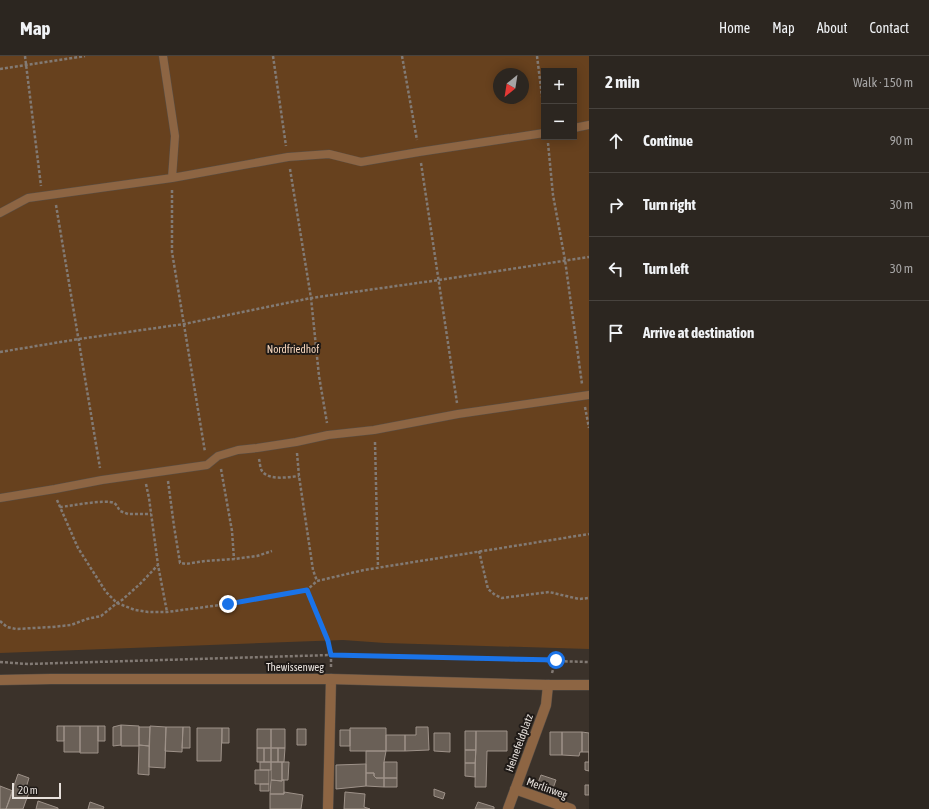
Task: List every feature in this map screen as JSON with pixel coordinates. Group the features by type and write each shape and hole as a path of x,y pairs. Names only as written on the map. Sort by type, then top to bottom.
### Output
{"street":[{"name":"Thewissenweg","path":"0,680 331,679 589,685"},
{"path":"328,809 331,679"},
{"name":"Heinefeldplatz","path":"508,809 546,705 548,685"},
{"name":"Merlinweg","path":"515,789 572,809"}],"lane":[{"path":"163,56 175,136 172,178"},
{"path":"577,127 589,125"},
{"path":"0,213 28,198 172,178 288,156 328,154 360,162 541,133"},
{"path":"0,498 102,480 207,466 218,456 238,450 296,442 328,435 374,430 458,414 586,396"}],"path":[{"path":"25,56 42,196"},
{"path":"0,68 85,56"},
{"path":"273,56 311,298 319,376 328,435"},
{"path":"402,56 419,152 458,414"},
{"path":"537,56 543,104"},
{"path":"547,140 553,195 565,260 586,396 589,428"},
{"path":"172,178 172,252 207,466"},
{"path":"54,195 102,480"},
{"path":"0,352 184,324 311,298 589,257"},
{"path":"374,430 378,568"},
{"path":"296,442 299,476 313,570 317,581"},
{"path":"256,448 263,473 268,476 276,477 299,476"},
{"path":"218,456 232,531 234,559"},
{"path":"167,471 180,563 186,564 234,559 257,556 272,551"},
{"path":"143,474 149,498 158,565 167,612"},
{"path":"51,490 78,548 106,592 117,603 135,610 148,612 167,612 228,604 307,590 317,581 364,570 589,534"},
{"path":"60,508 113,502 120,511 128,514 151,514"},
{"path":"479,551 488,589 494,595 502,598 549,592 579,599 589,598"},
{"path":"0,622 16,629 52,627 71,625 101,616 140,584 158,565"},
{"path":"307,590 328,641 331,655"},
{"path":"0,662 28,664 331,655 589,662"}],"green space":[{"name":"Nordfriedhof","path":"0,56 589,56 589,649 385,643 343,640 0,653"}],"building":[{"path":"121,725 121,745 113,746 113,727"},
{"path":"121,725 139,726 139,746 121,746"},
{"path":"57,726 64,726 64,741 57,741"},
{"path":"64,726 80,726 80,752 64,752"},
{"path":"80,726 98,726 98,753 80,753"},
{"path":"98,726 105,726 105,741 98,741"},
{"path":"150,726 166,727 165,768 149,767"},
{"path":"139,727 150,727 149,746 139,745"},
{"path":"166,727 183,727 182,752 165,751"},
{"path":"183,727 190,727 190,748 182,748"},
{"path":"416,727 428,727 429,750 405,751 405,735 416,735"},
{"path":"197,728 222,728 221,761 197,761"},
{"path":"222,728 229,728 229,743 222,743"},
{"path":"350,728 386,728 386,751 350,751"},
{"path":"257,729 271,729 271,748 257,748"},
{"path":"271,729 285,729 285,748 271,748"},
{"path":"297,729 306,729 306,745 297,745"},
{"path":"340,730 350,730 350,746 340,746"},
{"path":"465,731 476,731 476,750 465,750"},
{"path":"476,731 507,731 507,751 487,751 486,787 475,787"},
{"path":"550,732 562,732 562,755 550,755"},
{"path":"562,732 582,732 582,752 580,752 579,756 562,755"},
{"path":"582,732 589,733 589,752 582,752"},
{"path":"434,733 450,733 450,752 434,751"},
{"path":"386,735 405,735 405,751 386,751"},
{"path":"139,745 149,746 149,775 138,774"},
{"path":"257,748 264,748 264,762 257,762"},
{"path":"264,748 271,748 271,762 264,762"},
{"path":"271,748 278,748 278,762 271,762"},
{"path":"278,748 285,748 284,762 278,762"},
{"path":"465,750 476,750 475,763 465,763"},
{"path":"366,751 386,751 384,778 376,778 374,773 366,773"},
{"path":"260,762 271,762 271,770 260,770"},
{"path":"271,762 282,762 282,781 271,780"},
{"path":"282,762 289,762 288,780 282,780"},
{"path":"384,762 397,762 397,778 384,778"},
{"path":"585,762 589,762 589,771 585,770"},
{"path":"465,763 475,763 475,777 465,776"},
{"path":"366,764 366,786 336,789 336,765"},
{"path":"255,770 269,770 269,784 255,784"},
{"path":"366,773 374,773 376,778 384,778 384,787 366,786"},
{"path":"18,774 29,778 25,791 29,792 23,809 6,809"},
{"path":"541,775 556,780 551,794 536,788"},
{"path":"384,778 397,778 397,787 384,787"},
{"path":"271,780 284,780 284,794 270,794"},
{"path":"260,784 269,784 269,791 260,791"},
{"path":"585,785 589,785 589,795 585,795"},
{"path":"0,786 13,791 6,809 0,809"},
{"path":"434,789 445,793 443,799 434,796"},
{"path":"284,792 303,795 301,809 270,809 270,794 284,794"},
{"path":"345,792 365,794 364,807 370,809 344,809"},
{"path":"38,801 58,808 58,809 36,809"},
{"path":"90,802 104,807 103,809 88,809"},
{"path":"478,802 494,807 494,809 475,809"}],"route":[{"path":"228,604 307,590 328,641 331,655 556,660"}]}
